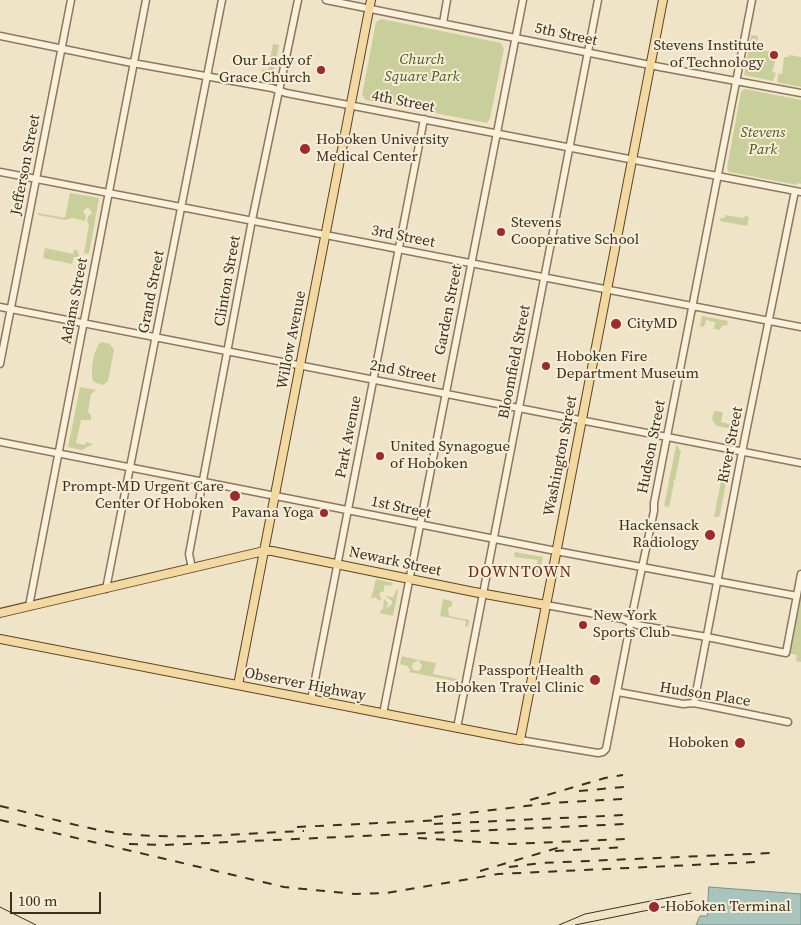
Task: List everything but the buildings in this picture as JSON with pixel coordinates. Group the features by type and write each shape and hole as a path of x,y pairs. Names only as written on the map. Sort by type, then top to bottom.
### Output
{"main road":[{"name":"Willow Avenue","path":"238,685 371,0"},
{"name":"Washington Street","path":"520,740 663,0"},
{"name":"Newark Street","path":"0,613 264,551 272,551 546,605"},
{"name":"Observer Highway","path":"0,639 520,740"}],"street":[{"name":"Jefferson Street","path":"0,364 71,0"},
{"name":"Adams Street","path":"29,606 146,0"},
{"name":"Grand Street","path":"106,589 222,0"},
{"name":"Clinton Street","path":"192,568 189,554 252,220 298,0"},
{"name":"5th Street","path":"326,0 801,93"},
{"path":"443,23 447,0"},
{"name":"Garden Street","path":"383,714 523,0"},
{"name":"Bloomfield Street","path":"457,728 492,539 598,0"},
{"name":"Hudson Street","path":"604,752 618,692 630,621 654,511 654,503 752,0"},
{"name":"4th Street","path":"0,36 798,192"},
{"name":"Park Avenue","path":"312,700 347,510 424,119"},
{"name":"3rd Street","path":"0,172 801,327"},
{"name":"River Street","path":"694,703 742,452 798,192"},
{"name":"2nd Street","path":"0,307 801,463"},
{"name":"1st Street","path":"0,442 492,539 797,596"},
{"path":"797,596 801,574"},
{"name":"Newark Street","path":"546,605 786,653 797,596"},
{"name":"Hudson Place","path":"618,692 683,704 694,703 788,722"},
{"name":"Observer Highway","path":"520,740 563,748 604,752"}],"green space":[{"name":"Church Square Park","path":"381,19 501,43 504,49 490,118 487,123 366,100 362,95 376,22"},
{"path":"751,35 758,36 756,49 773,52 773,55 777,55 772,72 776,73 773,81 744,75"},
{"path":"273,44 279,45 272,77 262,75 262,69 268,70"},
{"path":"789,55 801,57 801,87 777,81 779,73 782,74 784,57"},
{"name":"Stevens Park","path":"745,89 801,100 801,184 797,183 797,185 729,172 727,168 741,92"},
{"path":"70,193 99,198 89,254 84,253 89,225 87,221 88,216 92,213 88,207 83,211 86,216 85,221 72,218 65,220 38,215 38,213 65,218"},
{"path":"726,215 743,218 745,216 749,217 747,226 720,221"},
{"path":"45,248 73,254 74,250 77,250 79,255 74,257 72,264 43,258"},
{"path":"702,316 728,321 727,325 722,326 720,330 714,329 715,322 706,320 704,327 700,326"},
{"path":"101,342 110,344 114,350 108,381 103,385 94,382 92,374 94,355"},
{"path":"80,387 96,390 91,394 88,412 91,415 91,420 81,420 76,443 85,445 86,442 93,444 82,450 68,447"},
{"path":"714,411 723,412 721,422 737,426 734,440 728,439 728,436 732,435 733,429 716,426 712,419"},
{"path":"676,446 681,450 675,480 673,480 669,507 664,506"},
{"path":"726,455 731,457 720,515 714,517"},
{"path":"515,552 543,557 539,575 534,574 538,560 514,557"},
{"path":"376,579 393,583 391,586 384,585 384,591 379,593 380,601 375,597 371,599"},
{"path":"397,589 393,616 379,613 383,608 384,599 388,603 386,609 392,604 392,601 385,596 393,597"},
{"path":"801,591 801,662 796,661 797,655 788,653"},
{"path":"443,599 452,601 452,606 448,608 449,616 469,620 468,627 465,626 466,621 440,616"},
{"path":"402,656 418,660 413,663 412,667 418,671 422,665 419,660 436,663 433,674 458,679 455,688 453,687 454,681 409,672 411,669 400,664"}],"water":[{"path":"709,887 801,894 801,925 696,925 700,916 707,916"}],"tram line":[{"path":"559,925 585,914 691,893"},
{"path":"575,925 693,901"},
{"path":"0,907 36,925"}],"railway":[{"path":"530,800 605,778 623,775"},
{"path":"579,791 624,787"},
{"path":"434,817 551,803 624,799"},
{"path":"0,806 103,831 137,835 200,836 304,831"},
{"path":"434,824 625,815"},
{"path":"0,820 284,887 355,894 386,893 498,874 757,862"},
{"path":"297,827 441,820"},
{"path":"129,844 164,845 626,824"},
{"path":"418,838 511,844 626,839"},
{"path":"480,871 564,846"},
{"path":"555,851 627,847"},
{"path":"509,867 541,863 772,853"}],"place":[{"name":"Stevens Institute of Technology","path":"774,55"},
{"name":"Our Lady of Grace Church","path":"321,70"},
{"name":"Hoboken University Medical Center","path":"305,149"},
{"name":"Stevens Cooperative School","path":"501,232"},
{"name":"CityMD","path":"616,324"},
{"name":"Hoboken Fire Department Museum","path":"546,366"},
{"name":"United Synagogue of Hoboken","path":"380,456"},
{"name":"Prompt-MD Urgent Care Center Of Hoboken","path":"235,496"},
{"name":"Pavana Yoga","path":"324,513"},
{"name":"Hackensack Radiology","path":"710,535"},
{"name":"New York Sports Club","path":"583,625"},
{"name":"Passport Health Hoboken Travel Clinic","path":"595,680"},
{"name":"Hoboken","path":"740,743"},
{"name":"Hoboken Terminal","path":"654,907"}],"district":[{"name":"DOWNTOWN","path":"520,573"}]}
